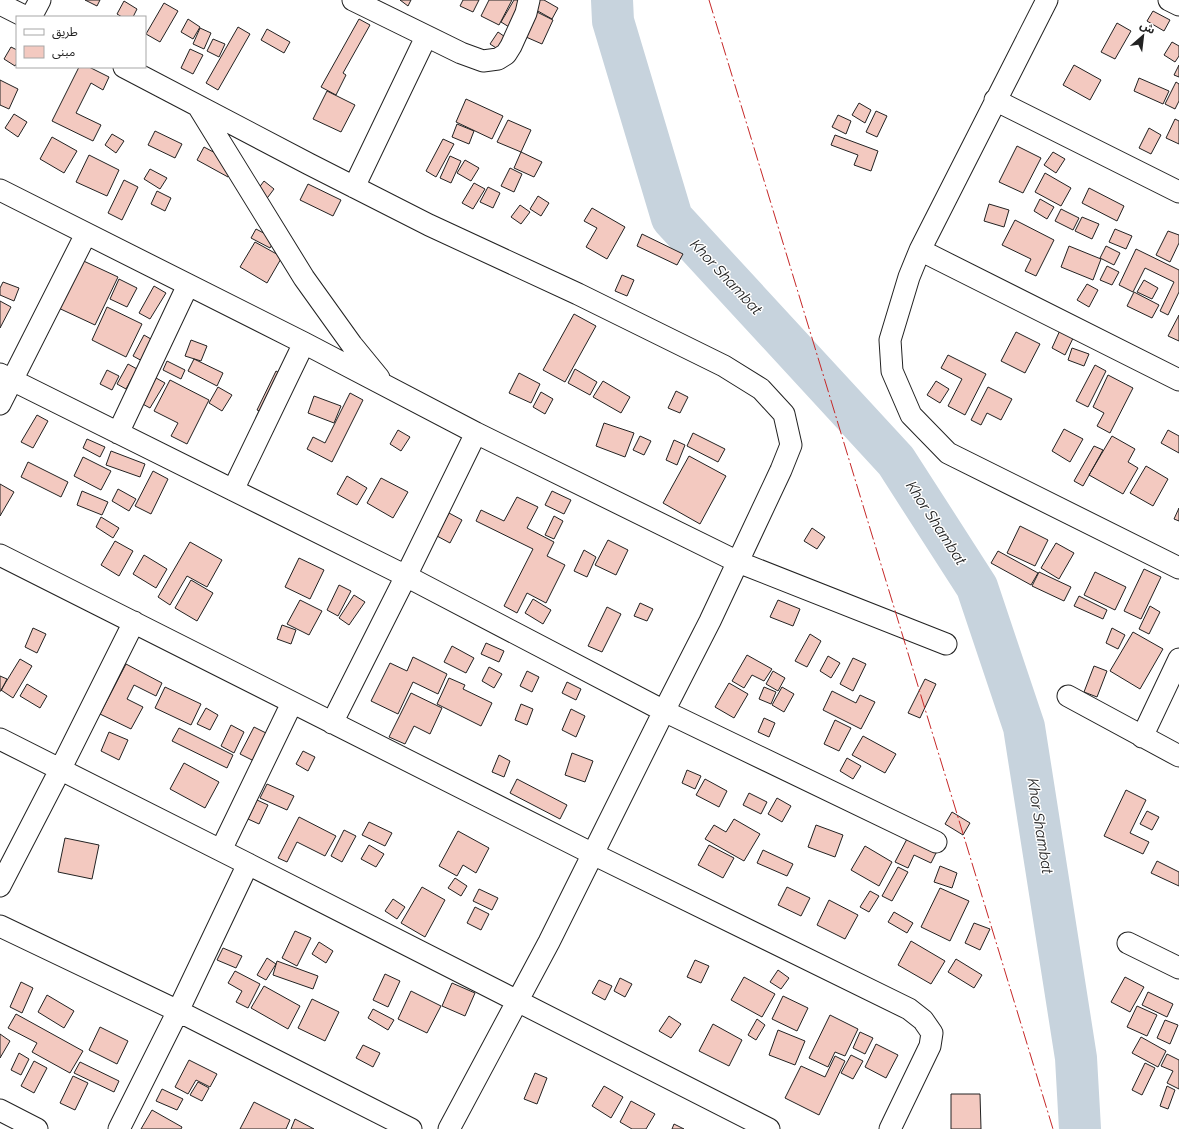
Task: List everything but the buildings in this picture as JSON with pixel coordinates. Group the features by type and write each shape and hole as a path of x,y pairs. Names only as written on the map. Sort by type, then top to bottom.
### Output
{"street":[{"path":"32,16 40,0"},
{"path":"353,0 460,53 484,61 498,59 506,54 526,12 529,0"},
{"path":"1047,0 920,250 909,277 890,340 892,371 911,415 948,453 1179,568"},
{"path":"1169,0 1179,5"},
{"path":"0,4 24,16"},
{"path":"354,187 426,37"},
{"path":"126,68 429,225 578,294 724,366 761,389 784,414 791,446 781,470 710,621 664,710 549,942 450,1129"},
{"path":"995,100 1179,192"},
{"path":"198,106 304,278 352,345 384,384"},
{"path":"0,190 304,343 476,433 738,562 946,644"},
{"path":"0,404 6,377 86,234"},
{"path":"920,250 1179,380"},
{"path":"118,432 188,285"},
{"path":"233,490 304,343"},
{"path":"6,377 406,576 664,710 936,842"},
{"path":"332,723 476,433"},
{"path":"0,555 593,854 909,1009 923,1020 932,1033 930,1046 890,1129"},
{"path":"0,886 134,622"},
{"path":"1142,737 1179,659"},
{"path":"1068,696 1179,756"},
{"path":"220,850 292,703"},
{"path":"0,739 518,1000 769,1129"},
{"path":"119,1129 178,1011 248,864"},
{"path":"0,926 178,1011 411,1129"},
{"path":"1128,943 1179,968"},
{"path":"0,1110 37,1129"}],"waterway":[{"name":"Khor Shambat","path":"612,0 613,21 672,218 896,461 977,587 1024,727 1076,1058 1080,1129"}],"power":[{"path":"709,0 1053,1129"}]}
